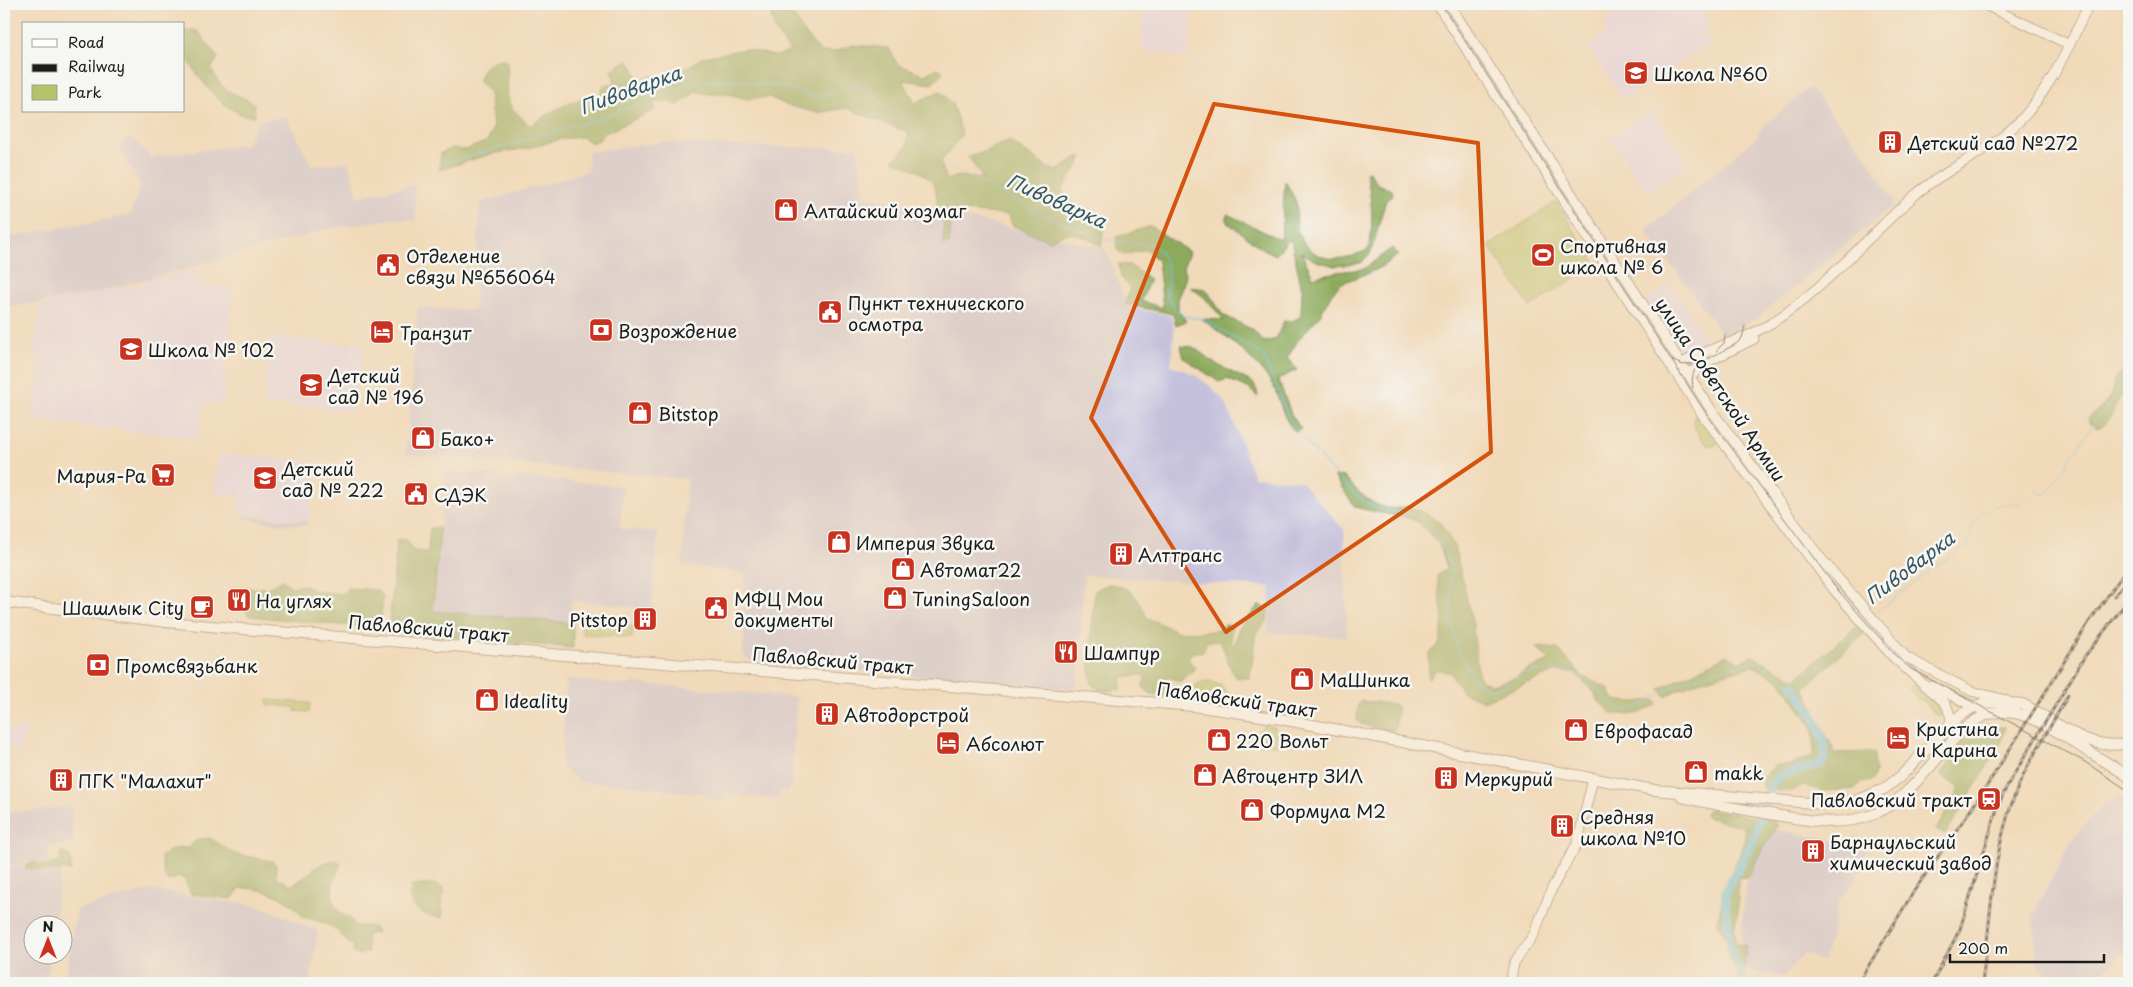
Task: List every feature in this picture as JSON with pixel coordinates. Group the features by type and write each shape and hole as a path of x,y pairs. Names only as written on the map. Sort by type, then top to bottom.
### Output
{"main road":[{"name":"улица Советской Армии","path":"1437,4 1704,417 1811,562 1872,627 1894,658 1946,704 1950,718 1949,726"},
{"name":"улица Советской Армии","path":"1449,4 1696,385 1736,444 1859,612"},
{"path":"1983,4 2070,44"},
{"path":"1785,314 1748,336 1673,369 1680,374 1688,373 1759,336 1843,266 1919,191 1980,152 2021,120 2037,102 2070,44 2089,4"},
{"path":"1696,385 1694,376 1698,369"},
{"name":"Павловский тракт","path":"4,602 223,627 1202,707 1281,719 1654,790 1702,802 1780,816 1836,822 1853,820 1874,814 1903,795 1956,736 1983,710"},
{"name":"улица Советской Армии","path":"1872,627 1906,657 1970,691 2012,702"},
{"path":"1918,679 1983,710 2012,702 2031,709 2085,739 2117,745 2129,743"},
{"path":"1970,691 1983,710"},
{"name":"Павловский тракт","path":"1654,790 1788,802 1845,803 1874,795 1901,776 1959,716 1983,710 2003,712 2019,719 2056,739 2086,750 2129,777"},
{"path":"2112,765 2111,752 2117,745"},
{"path":"1510,983 1514,963 1534,934 1553,886 1577,844 1593,779"},
{"path":"1742,809 1738,802 1744,798"},
{"path":"1780,816 1790,809 1788,802"}],"highlighted area":[{"path":"1214,104 1478,143 1491,452 1226,632 1091,418"}],"shaded area":[{"path":"1142,4 1194,4 1188,58 1143,50"},
{"name":"Школа №60","path":"1631,4 1703,4 1705,8 1701,12 1711,26 1703,32 1711,43 1624,100 1588,46 1604,34 1607,20"},
{"path":"1809,87 1864,152 1894,201 1894,205 1757,318 1723,335 1647,233 1648,228 1758,136 1759,131"},
{"path":"1651,110 1688,164 1647,192 1609,138"},
{"path":"286,117 312,166 348,162 358,197 414,184 416,220 391,219 333,228 97,293 4,308 4,238 130,215 140,186 119,146 130,137 151,157 247,144 258,120"},
{"path":"664,142 737,146 857,148 864,196 1105,248 1128,307 1172,316 1174,332 1171,365 1193,374 1209,385 1226,403 1254,477 1300,481 1344,530 1347,637 1268,633 1271,587 1084,575 1078,679 1077,685 1070,689 752,661 743,655 745,573 682,565 687,479 406,454 418,307 474,310 480,203 588,171 588,152"},
{"name":"Школа № 102","path":"199,268 204,287 233,286 223,404 203,403 199,439 32,420 40,358 33,357 40,304 144,284 145,281"},
{"path":"1671,284 1710,344 1684,359 1646,300"},
{"name":"Детский сад № 196","path":"269,337 364,345 362,368 358,368 354,411 264,403"},
{"name":"Детский сад № 222","path":"222,454 314,462 310,521 241,514 238,495 215,493 219,456"},
{"path":"445,472 623,486 620,529 658,532 652,609 571,600 569,622 434,611"},
{"path":"244,516 308,521 307,525 287,525 244,519"},
{"path":"566,679 797,697 790,791 781,791 779,799 731,795 723,802 714,801 707,794 696,792 692,795 685,792 634,785 579,782 561,766"},
{"path":"4,728 26,730 20,752 13,751 13,745 4,744"},
{"path":"2120,795 2129,801 2129,949 2100,973 2107,983 2055,983 2037,964 2033,914 2072,840 2101,806"},
{"path":"71,807 74,844 48,847 49,862 24,861 23,867 4,864 4,813"},
{"path":"1772,829 1868,847 1854,883 1838,901 1837,914 1823,962 1804,953 1783,977 1742,969 1741,934 1748,864"},
{"path":"4,866 60,874 55,914 22,914 22,964 49,964 47,983 4,983"},
{"path":"150,890 259,906 318,931 310,983 65,983 68,964 72,964 72,940 77,909"}],"green space":[{"path":"767,4 786,4 803,31 820,52 833,52 853,45 889,48 897,64 924,75 938,68 943,72 932,84 903,80 915,103 940,91 952,103 962,134 941,162 947,180 958,176 983,179 968,156 979,154 1010,141 1048,168 1057,171 1079,156 1082,157 1062,194 1089,214 1105,222 1101,246 1076,234 1064,234 1050,241 1012,225 1009,215 953,210 949,244 943,244 944,221 927,215 937,206 937,196 931,181 911,167 893,160 907,147 908,131 898,129 846,108 817,113 786,105 769,97 747,99 728,94 708,94 695,91 678,105 669,102 654,102 655,110 605,133 599,140 591,143 582,137 561,139 529,148 491,154 439,170 441,153 452,148 465,150 485,142 489,138 493,128 489,92 479,82 483,69 495,60 504,59 507,62 508,98 513,109 530,126 572,102 600,96 604,85 615,83 612,70 628,59 640,80 650,76 675,75 703,57 745,49 775,56 790,52 776,32"},
{"path":"185,31 198,31 218,58 211,69 216,78 225,89 254,104 255,116 244,115 233,110 212,93 188,60 185,53"},
{"path":"1369,171 1377,184 1392,190 1393,195 1386,200 1371,252 1361,263 1335,266 1316,261 1301,252 1313,277 1364,269 1392,248 1398,255 1378,269 1342,283 1332,293 1320,315 1299,339 1287,358 1297,370 1278,379 1291,414 1301,429 1295,431 1283,413 1276,392 1269,379 1246,354 1202,319 1224,320 1204,297 1190,287 1206,289 1223,315 1253,330 1264,342 1276,339 1284,321 1293,321 1301,316 1302,289 1291,240 1286,242 1276,255 1261,248 1227,222 1227,214 1281,240 1285,181 1296,202 1298,232 1311,251 1329,258 1348,257 1359,254 1369,249 1372,210 1366,172"},
{"name":"Спортивная школа № 6","path":"1556,202 1596,264 1530,307 1489,246"},
{"path":"1151,226 1189,252 1183,268 1186,277 1178,298 1178,310 1186,321 1176,325 1173,314 1125,304 1130,288 1121,277 1118,264 1129,265 1150,279 1141,301 1163,308 1158,261 1147,249 1124,255 1117,250 1116,237"},
{"path":"1181,346 1193,347 1216,364 1253,383 1258,397 1248,388 1227,379 1219,382 1184,358"},
{"path":"2129,366 2129,391 2120,399 2108,421 2103,426 2097,428 2089,423 2088,418 2105,404 2111,395 2115,377"},
{"path":"1697,414 1718,442 1716,445 1707,445 1698,434 1693,421"},
{"path":"1334,476 1344,477 1371,502 1379,506 1397,508 1406,506 1427,514 1440,522 1455,548 1473,625 1478,673 1481,680 1492,685 1512,679 1531,668 1550,661 1535,647 1558,649 1582,676 1608,688 1614,700 1633,702 1656,700 1656,705 1638,714 1613,714 1597,700 1595,693 1575,672 1554,672 1484,701 1462,692 1450,673 1437,669 1428,679 1429,655 1440,642 1443,619 1437,576 1447,568 1439,544 1419,522 1405,517 1355,507"},
{"path":"430,528 440,528 433,611 573,623 573,648 394,632 389,626 397,539 407,540 413,551 428,552"},
{"path":"282,580 292,587 305,585 315,591 342,594 348,588 377,590 383,596 381,619 372,628 249,616 243,606 244,589 268,587"},
{"path":"1109,584 1117,585 1134,594 1147,618 1179,632 1216,631 1226,625 1232,626 1231,642 1235,645 1239,628 1259,605 1268,610 1267,621 1256,633 1250,678 1237,678 1232,672 1221,642 1207,641 1203,652 1193,652 1188,659 1195,667 1193,671 1179,682 1170,677 1163,679 1169,687 1168,693 1161,698 1149,693 1142,686 1145,680 1143,675 1122,677 1121,689 1105,691 1095,688 1092,685 1089,661 1095,590"},
{"path":"583,622 633,626 632,638 582,634"},
{"path":"1857,626 1860,626 1865,631 1863,635 1804,688 1835,753 1874,752 1875,772 1872,781 1861,783 1855,789 1823,791 1803,785 1790,791 1764,790 1762,786 1765,775 1776,765 1790,765 1814,755 1813,728 1781,681 1753,666 1699,681 1666,697 1660,689 1728,655 1739,663 1751,655 1796,679"},
{"path":"1206,682 1223,687 1232,703 1179,697 1199,683"},
{"path":"1914,684 1940,707 1942,715 1936,715 1922,699 1919,700 1909,689"},
{"path":"268,700 310,703 309,712 295,711 295,707 268,705"},
{"path":"1361,701 1395,704 1398,708 1395,728 1390,731 1360,724 1357,719 1358,704"},
{"path":"1264,725 1275,727 1277,745 1259,745 1258,732"},
{"path":"1985,725 2005,727 2002,742 1945,835 1936,830 1960,788 1940,775 1960,744"},
{"path":"1708,809 1773,820 1778,825 1760,853 1750,874 1746,877 1738,878 1738,912 1734,929 1736,943 1746,946 1744,967 1736,970 1730,959 1728,941 1717,921 1729,877 1745,843 1744,827 1706,817 1705,813"},
{"path":"210,838 235,854 272,861 276,865 276,877 291,885 298,882 321,864 336,860 341,864 333,883 332,896 334,902 342,914 350,918 356,927 373,927 377,932 366,936 368,952 359,955 353,953 353,944 348,944 334,928 303,917 291,904 276,895 249,888 240,888 232,899 191,894 185,880 180,877 168,881 163,872 161,857 174,849 189,848 197,839"},
{"path":"61,852 69,855 71,871 61,869 60,872 25,868 26,865 35,862 47,864 61,861"},
{"path":"434,884 444,889 445,893 441,897 442,918 422,913 417,910 410,900 412,886"}],"waterway":[{"name":"Пивоварка","path":"446,163 608,116 691,83 728,80 778,86 818,97 852,86 865,87 955,170 1039,213 1107,240 1154,245 1164,257 1168,268 1166,295 1181,316 1203,319 1263,355 1291,425 1344,484 1365,502 1389,511 1416,515 1436,537 1450,563 1451,622 1457,647 1473,679 1488,689 1497,688 1525,673 1538,671 1571,672 1586,685 1601,692 1615,708 1623,711 1636,708 1673,686 1709,672 1755,661 1793,685 1860,627"},
{"name":"Пивоварка","path":"1874,614 1933,568 1968,545 1974,524 1984,511 2003,504 2024,503 2036,490 2045,495 2098,417 2113,400 2123,379 2129,374"},
{"name":"Пивоварка","path":"1745,983 1732,954 1725,905 1726,890 1753,841 1772,783 1782,775 1821,764 1825,754 1825,745 1819,727 1793,685"}],"tram line":[{"path":"1441,4 1707,415 1837,589 1896,656 1911,669 2085,762 2129,791"},
{"path":"1671,360 1683,365 1702,362 1736,344 1742,338 1745,326"},
{"path":"1716,351 1724,343 1725,335"},
{"path":"1693,388 1693,374 1702,362"}],"railway":[{"path":"1858,983 1914,891 1983,792 2089,622 2129,566"},
{"path":"2114,596 2129,579"},
{"path":"1932,983 1960,929 1998,806 2007,786 2085,656 2129,599"},
{"path":"1982,983 1996,867 2006,822 2018,786 2068,695"}],"place":[{"name":"Школа №60","path":"1636,73"},
{"name":"Детский сад №272","path":"1890,142"},
{"name":"Алтайский хозмаг","path":"786,210"},
{"name":"Спортивная школа № 6","path":"1543,255"},
{"name":"Отделение связи №656064","path":"388,265"},
{"name":"Пункт технического осмотра","path":"830,312"},
{"name":"Возрождение","path":"601,330"},
{"name":"Транзит","path":"382,332"},
{"name":"Школа № 102","path":"131,349"},
{"name":"Детский сад № 196","path":"311,385"},
{"name":"Bitstop","path":"640,413"},
{"name":"Бако+","path":"423,438"},
{"name":"Мария-Ра","path":"163,475"},
{"name":"Детский сад № 222","path":"265,478"},
{"name":"СДЭК","path":"416,494"},
{"name":"Империя Звука","path":"839,542"},
{"name":"Алттранс","path":"1121,554"},
{"name":"Автомат22","path":"903,569"},
{"name":"TuningSaloon","path":"895,598"},
{"name":"На углях","path":"239,600"},
{"name":"Шашлык City","path":"202,607"},
{"name":"МФЦ Мои документы","path":"716,608"},
{"name":"Pitstop","path":"645,619"},
{"name":"Шампур","path":"1066,652"},
{"name":"Промсвязьбанк","path":"98,665"},
{"name":"МаШинка","path":"1302,679"},
{"name":"Ideality","path":"487,700"},
{"name":"Автодорстрой","path":"827,714"},
{"name":"Еврофасад","path":"1576,730"},
{"name":"Кристина и Карина","path":"1898,738"},
{"name":"220 Вольт","path":"1219,740"},
{"name":"Абсолют","path":"948,743"},
{"name":"makk","path":"1696,772"},
{"name":"Автоцентр ЗИЛ","path":"1205,775"},
{"name":"Меркурий","path":"1446,778"},
{"name":"ПГК \"Малахит\"","path":"61,780"},
{"name":"Павловский тракт","path":"1989,799"},
{"name":"Формула М2","path":"1252,810"},
{"name":"Средняя школа №10","path":"1562,826"},
{"name":"Барнаульский химический завод","path":"1813,851"}]}
